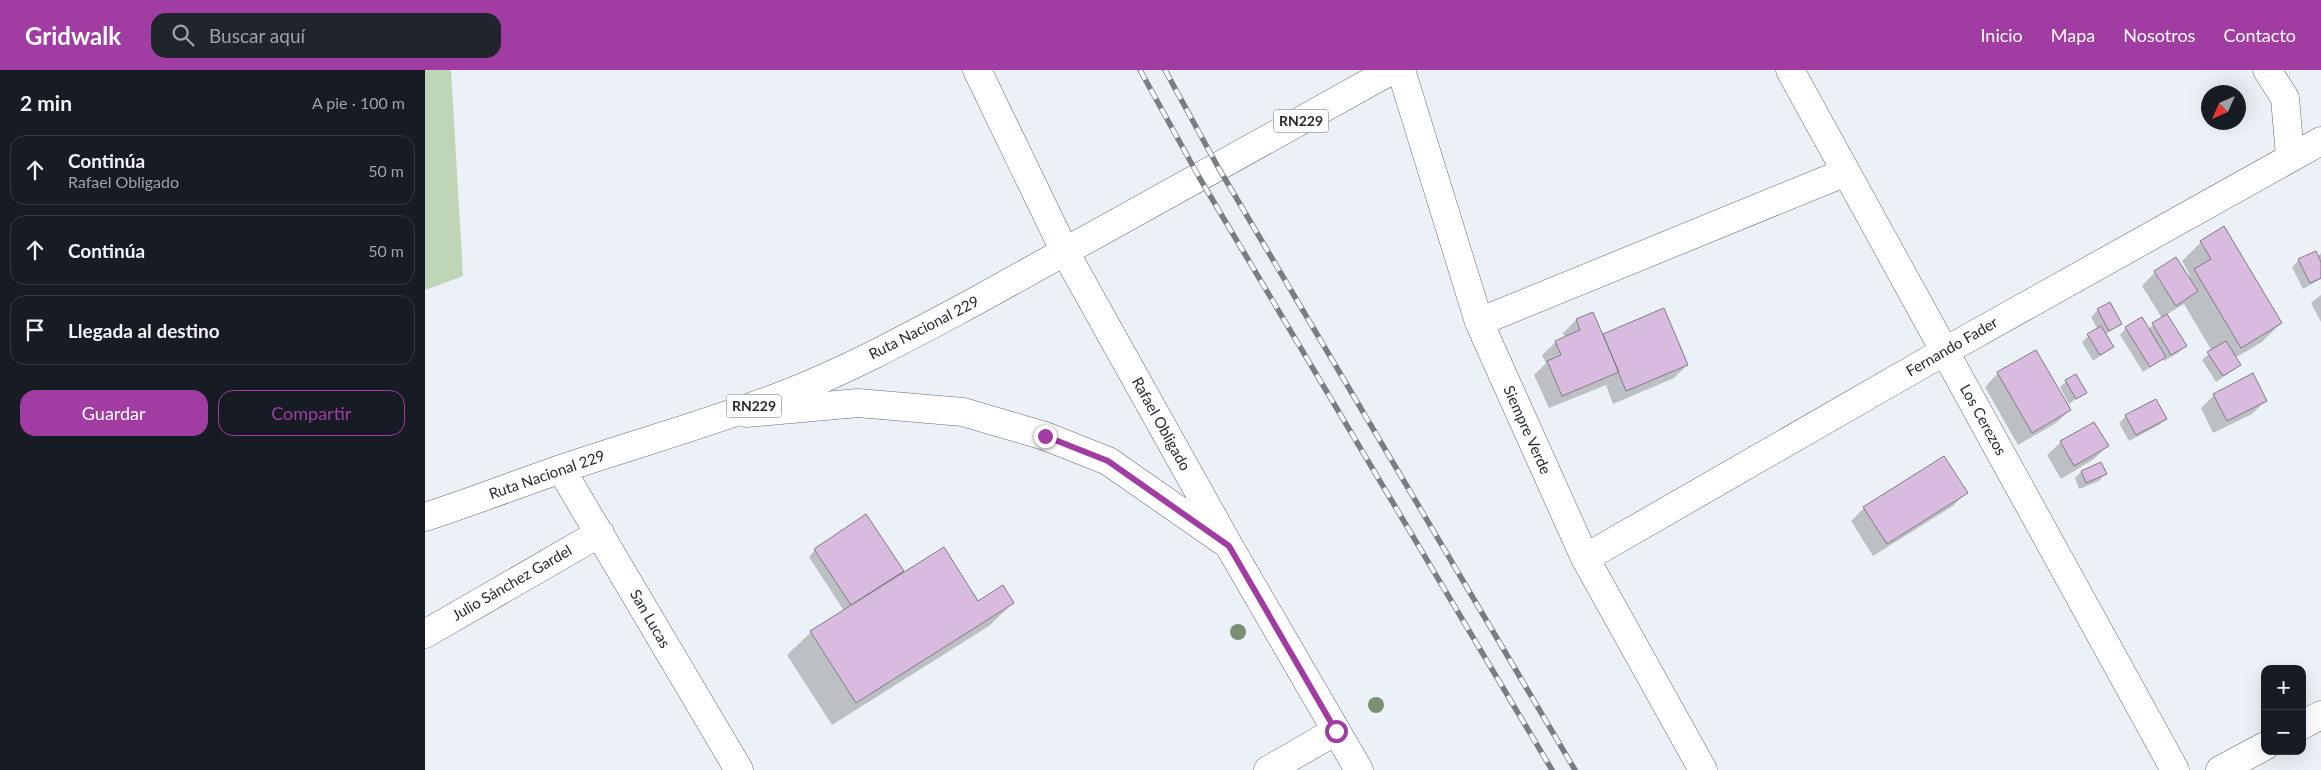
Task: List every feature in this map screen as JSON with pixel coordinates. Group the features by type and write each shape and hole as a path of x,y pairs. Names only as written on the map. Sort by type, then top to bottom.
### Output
{"main road":[{"name":"Rafael Obligado","path":"977,70 1065,252 1229,546 1359,770"},
{"name":"Ruta Nacional 229","path":"425,517 792,392 914,334 1392,70"},
{"name":"Siempre Verde","path":"1401,70 1479,322 1585,558 1703,770"},
{"name":"Los Cerezos","path":"1790,70 2175,770"},
{"path":"2267,70 2285,98 2290,156"},
{"name":"Fernando Fader","path":"1585,558 1945,351 2321,140"},
{"path":"1479,322 1846,172"},
{"path":"729,415 858,403 963,412 1045,436 1108,461 1229,546"},
{"name":"San Lucas","path":"561,470 739,770"},
{"name":"Julio Sánchez Gardel","path":"425,634 600,533"},
{"path":"2306,723 2321,715"},
{"path":"1268,770 1336,731"},
{"path":"2220,770 2261,748"}],"green space":[{"path":"425,70 451,70 463,276 425,290"}],"building":[{"path":"2224,226 2282,323 2241,348 2194,269 2211,259 2200,241"},
{"path":"2316,251 2321,262 2321,278 2310,283 2298,259"},
{"path":"2176,257 2198,291 2176,306 2154,271"},
{"path":"2110,302 2122,324 2109,331 2097,309"},
{"path":"1664,308 1688,365 1626,391 1603,334"},
{"path":"1593,312 1619,372 1562,396 1547,361 1561,355 1555,341 1580,330 1576,319"},
{"path":"2167,314 2187,346 2171,355 2152,323"},
{"path":"2142,317 2166,357 2150,367 2125,327"},
{"path":"2101,326 2114,347 2100,355 2087,334"},
{"path":"2226,341 2241,365 2223,376 2207,352"},
{"path":"2036,350 2071,410 2032,433 1997,372"},
{"path":"2253,373 2267,401 2227,421 2213,394"},
{"path":"2076,374 2087,393 2076,399 2065,380"},
{"path":"2156,399 2167,419 2136,435 2125,415"},
{"path":"2094,422 2109,446 2074,466 2060,441"},
{"path":"1944,456 1968,493 1887,544 1863,507"},
{"path":"2101,462 2107,474 2086,483 2081,471"},
{"path":"866,514 904,571 851,605 814,549"},
{"path":"944,547 978,601 1003,585 1014,603 856,703 810,631"}],"railway":[{"path":"1140,70 1199,177 1552,770"},
{"path":"1165,70 1218,167 1575,770"}],"route":[{"path":"1045,436 1108,461 1229,546 1336,731"}]}
